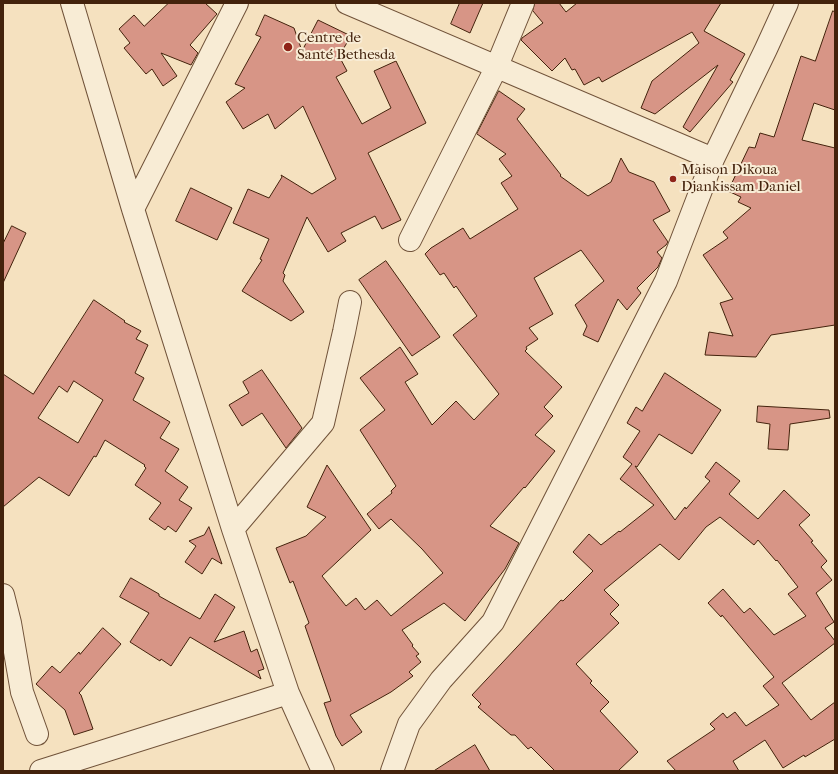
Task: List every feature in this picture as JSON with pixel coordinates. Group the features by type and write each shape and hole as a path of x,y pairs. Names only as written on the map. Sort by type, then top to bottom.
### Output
{"street":[{"path":"72,3 133,208 233,529 288,693 323,771"},
{"path":"133,208 237,3"},
{"path":"348,3 713,159"},
{"path":"410,240 497,66 523,3"},
{"path":"392,771 409,724 441,680 493,622 666,281 713,159 766,49 786,3"},
{"path":"233,529 323,423 350,302"},
{"path":"3,595 10,623 22,692 37,734"},
{"path":"41,771 288,693"}],"building":[{"path":"169,3 205,3 217,14 190,45 198,53 191,65 161,53 177,76 163,86 152,69 146,74 124,48 130,43 119,29 134,15 144,26"},
{"path":"460,3 483,3 470,33 451,24"},
{"path":"535,3 559,3 566,12 577,3 721,3 704,31 745,54 730,80 733,82 690,132 683,127 718,65 655,114 641,108 652,81 699,43 692,32 602,82 599,77 584,85 575,69 572,70 565,58 552,71 521,40 543,23 533,11"},
{"path":"833,11 835,12 835,110 814,103 802,140 835,148 835,325 771,335 756,357 705,355 709,332 733,336 720,303 733,299 703,255 728,238 723,232 751,208 738,202 741,197 728,191 749,147 755,148 760,133 774,137 801,56 815,61"},
{"path":"265,15 294,28 302,51 318,20 351,36 339,56 347,71 336,77 362,124 391,108 374,71 396,61 426,123 368,153 401,220 382,229 375,216 341,233 346,241 328,252 307,217 283,273 285,275 283,281 304,312 291,321 242,291 262,260 260,259 269,239 233,223 248,189 269,198 282,177 281,175 312,194 336,179 303,106 275,129 268,114 243,129 226,102 245,88 235,84 261,37 256,35"},
{"path":"499,91 525,109 517,119 561,175 560,176 588,196 611,182 621,158 629,172 654,182 670,211 653,220 668,242 657,252 662,258 658,267 637,288 641,293 627,310 618,299 598,342 583,335 587,326 575,305 604,281 581,250 534,278 553,314 529,328 538,339 526,347 527,349 525,351 562,387 544,407 553,416 535,435 555,451 525,488 524,487 490,526 519,543 505,569 465,621 444,603 402,630 419,654 416,656 421,662 409,672 413,676 391,692 350,715 362,732 342,746 336,736 324,703 331,701 305,626 309,623 293,581 290,583 276,548 306,536 326,517 307,507 327,465 371,530 322,576 346,606 356,598 365,610 377,600 391,616 443,573 422,549 391,519 379,529 367,514 392,493 391,491 396,486 360,430 385,410 360,378 400,347 418,374 405,382 432,425 456,401 474,420 499,394 453,335 477,316 456,286 454,288 444,273 440,275 425,254 431,248 463,228 470,239 518,209 501,183 512,176 499,159 506,154 477,134"},
{"path":"191,188 232,208 217,240 176,221"},
{"path":"12,226 26,233 3,283 3,244"},
{"path":"386,261 440,337 412,356 359,280"},
{"path":"94,300 125,321 124,322 141,331 136,339 148,345 135,373 144,378 133,400 170,422 160,438 179,449 165,471 188,487 179,500 192,508 176,532 168,526 165,530 149,519 161,503 135,485 146,468 144,466 145,465 105,440 96,457 94,456 69,496 39,477 3,507 3,374 33,394","holes":["74,381 103,400 78,443 38,418 59,386 67,392"]},
{"path":"262,370 302,428 286,448 262,413 242,426 229,405 249,393 243,382"},
{"path":"665,373 721,410 692,454 659,434 637,467 635,466 675,520 685,507 686,509 710,481 705,477 716,462 740,481 729,494 758,519 784,490 810,515 799,525 813,541 811,542 827,561 821,567 832,580 816,593 834,622 825,628 835,643 782,683 811,720 835,702 835,739 783,768 765,740 733,761 739,771 676,771 667,761 715,729 710,724 723,713 727,718 735,712 746,726 779,705 763,686 774,677 722,615 721,617 708,603 723,589 744,613 750,608 774,635 806,616 788,594 798,587 777,560 776,561 758,540 754,545 720,517 706,527 679,560 660,544 604,590 619,605 610,614 619,623 576,664 592,681 590,683 609,702 600,711 638,752 618,771 555,771 531,747 528,749 515,735 511,735 478,707 481,704 472,695 561,600 563,601 593,571 573,552 589,534 601,545 654,505 620,479 632,464 623,457 640,431 627,423 636,407 642,411"},
{"path":"758,406 829,410 830,418 790,424 788,450 768,449 770,424 757,422"},
{"path":"209,527 222,564 212,558 202,574 185,562 196,546 189,541 204,535"},
{"path":"131,578 200,619 215,594 235,607 214,642 244,631 251,652 257,649 264,669 258,671 261,679 190,637 171,666 161,659 160,661 130,642 149,613 120,597"},
{"path":"103,628 121,644 79,693 93,729 74,735 65,710 36,684 52,666 60,673 79,652 80,654"},
{"path":"475,745 490,771 434,771"}],"place":[{"name":"Centre de Santé Bethesda","path":"288,47"},
{"name":"Maison Dikoua Djankissam Daniel","path":"673,179"}]}
